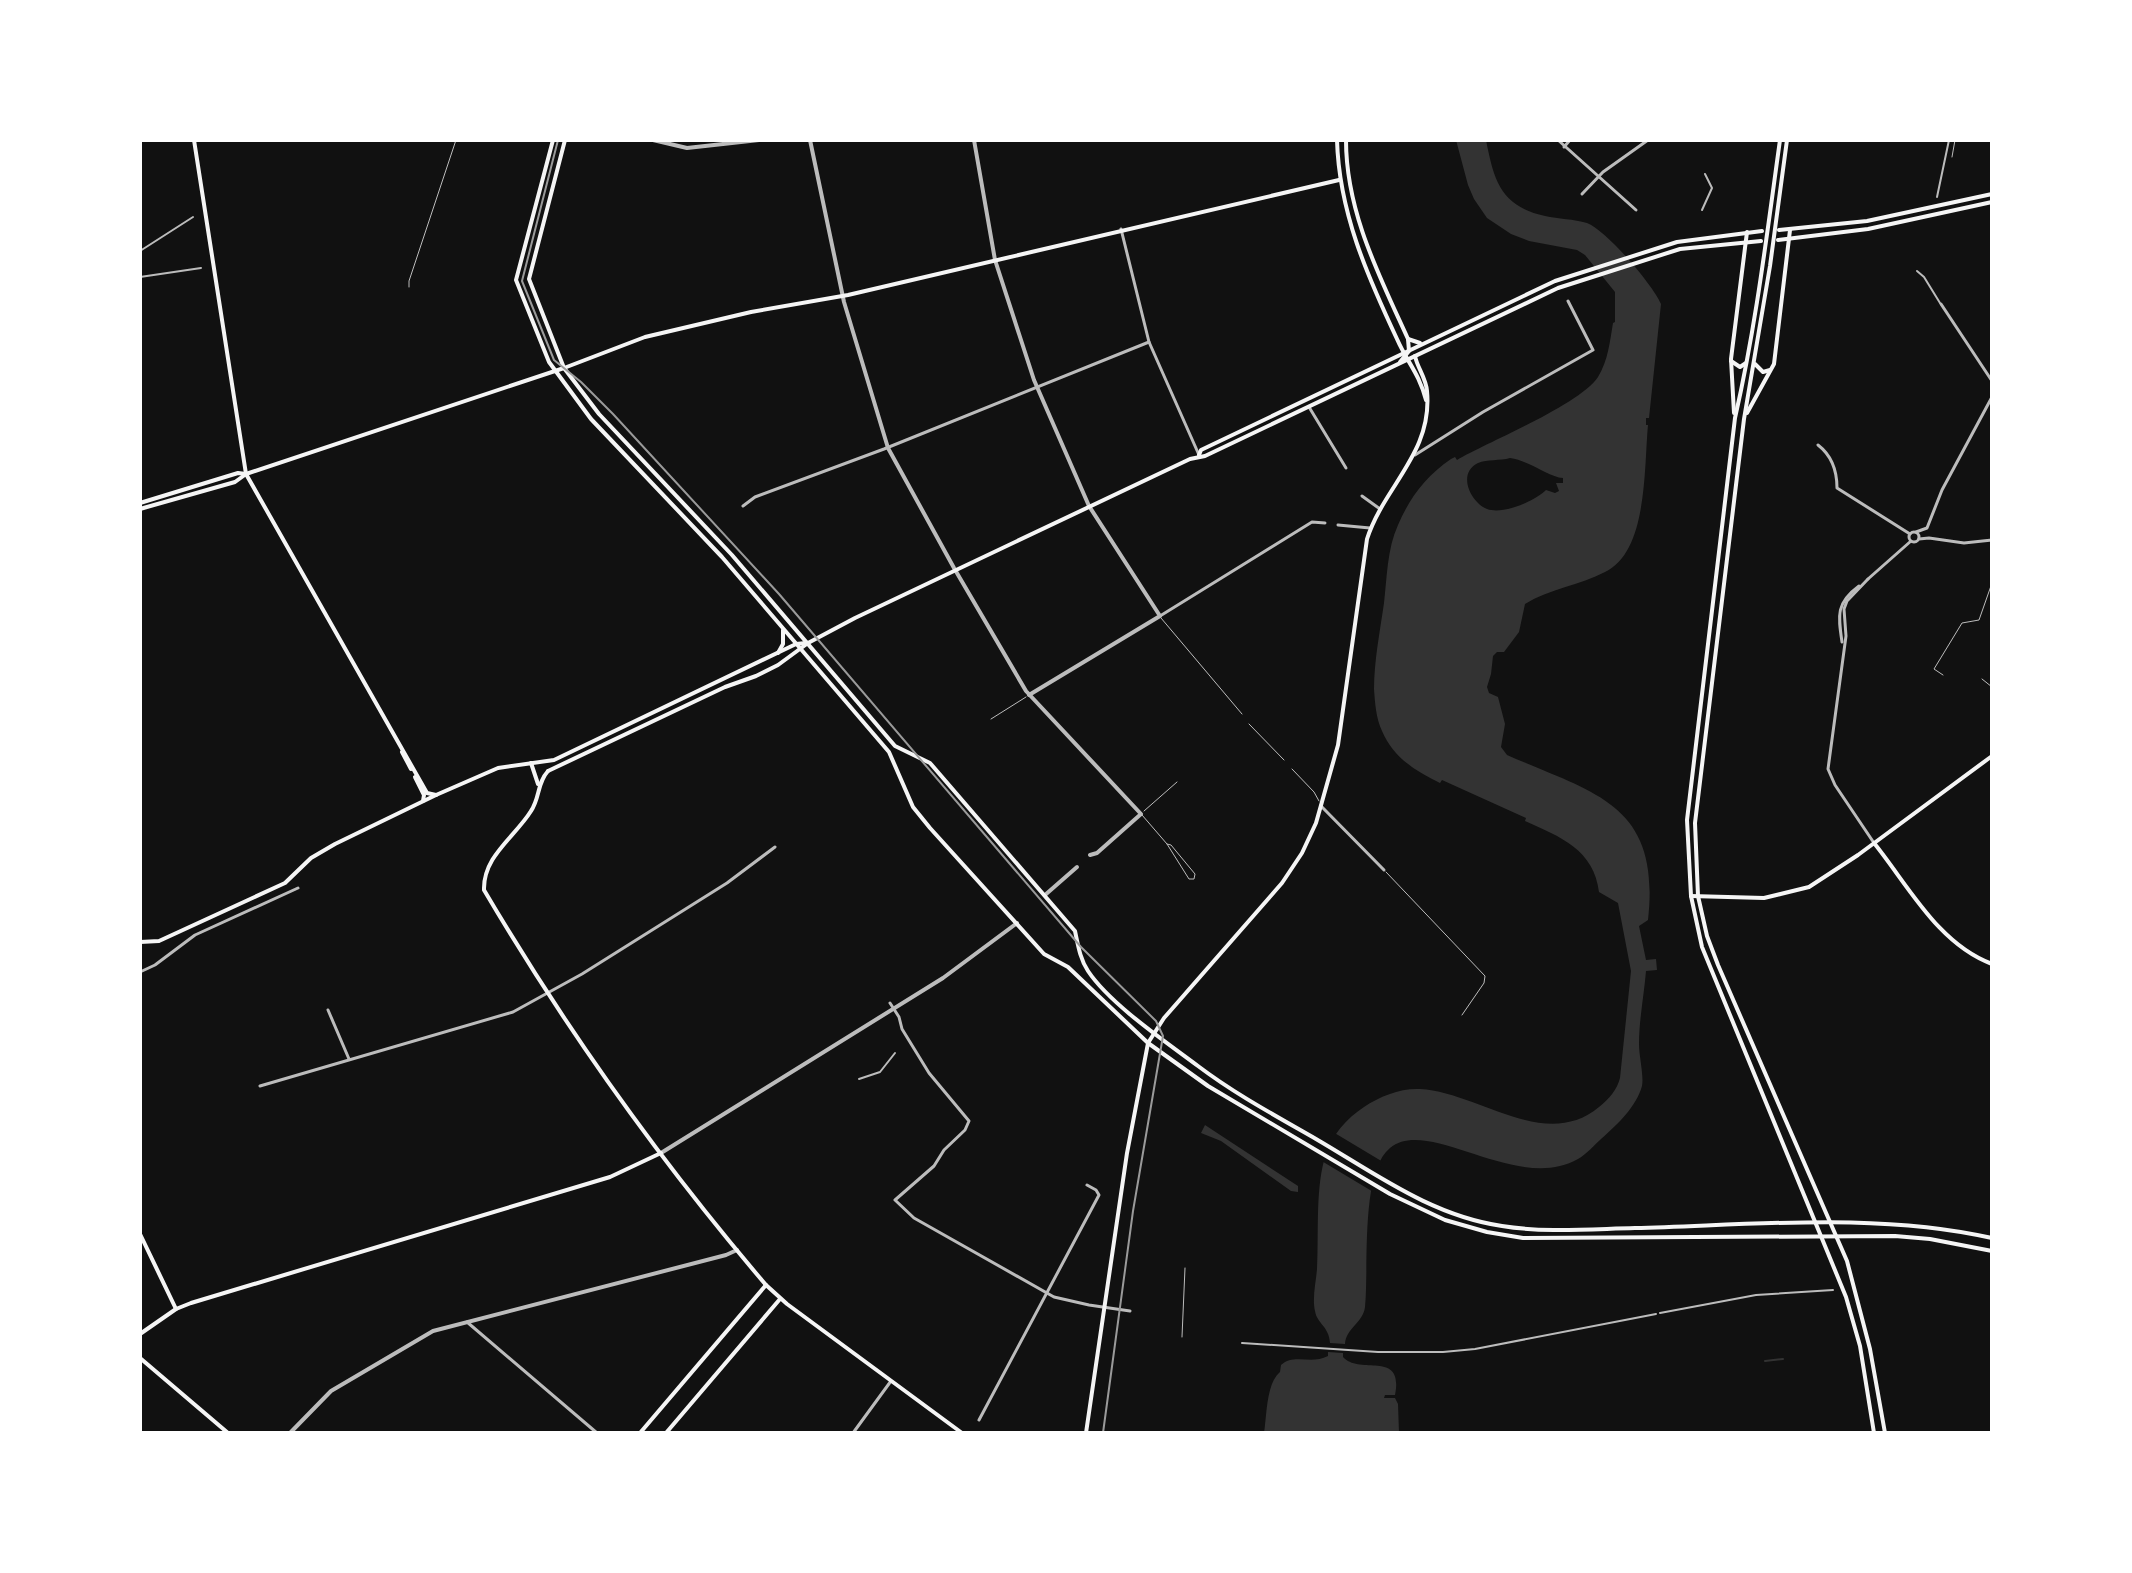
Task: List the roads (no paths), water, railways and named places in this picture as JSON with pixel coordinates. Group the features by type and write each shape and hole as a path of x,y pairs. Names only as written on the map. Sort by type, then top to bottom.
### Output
{"main road":[{"path":"194,140 246,474 399,746 423,791 423,801"},
{"path":"553,140 516,280 555,371 591,419 722,557 886,749 913,807 1044,954 1068,967 1148,1043 1216,1092 1390,1194 1432,1215 1487,1232 1523,1238 1590,1239 1836,1235 1930,1239 1992,1251"},
{"path":"565,140 529,279 564,368 599,414 732,555 892,743 930,763 1075,931 1081,958 1095,979 1153,1033 1212,1077 1395,1186 1435,1207 1489,1224 1523,1229 1594,1229 1817,1223 1924,1226 1992,1238"},
{"path":"1337,140 1339,180 1358,250 1400,345 1409,354"},
{"path":"1086,1433 1127,1153 1148,1043 1153,1033 1282,883 1302,853 1322,807 1338,745 1370,528 1415,455 1424,425 1426,402 1409,354 1408,339 1362,234 1346,166 1346,140"},
{"path":"1780,140 1767,266 1744,419 1695,823 1698,896 1707,936 1718,965 1836,1235 1858,1295 1885,1433"},
{"path":"1774,206 1787,140"},
{"path":"1339,180 1346,166"},
{"path":"1329,182 1338,167"},
{"path":"140,509 235,482 246,474 564,368 645,337 751,312 843,296 1329,182 1339,180 1350,187"},
{"path":"1329,182 1341,189"},
{"path":"1779,230 1867,221 1992,194"},
{"path":"1778,240 1868,229 1992,202"},
{"path":"1744,419 1772,368 1790,229"},
{"path":"539,786 548,771 767,670 808,643 1089,506 1199,455 1205,456 1398,364 1424,343 1520,296 1689,239 1762,231"},
{"path":"1735,418 1731,359 1747,232"},
{"path":"1199,455 1201,450 1395,357 1422,352 1540,295 1646,259 1696,246 1761,241"},
{"path":"1358,250 1365,249 1371,256"},
{"path":"1767,266 1735,418 1687,820 1691,896 1698,936 1714,982 1846,1297 1860,1346 1874,1433"},
{"path":"1408,339 1424,343"},
{"path":"1395,357 1400,345"},
{"path":"1731,359 1734,365 1740,367 1748,361"},
{"path":"1754,362 1763,372 1772,368"},
{"path":"140,503 233,474 246,474"},
{"path":"664,495 672,496 671,488"},
{"path":"722,557 725,552 732,555"},
{"path":"778,653 783,644 783,628"},
{"path":"140,942 159,941 285,883 323,851 436,795 498,768 554,760 796,644 808,643"},
{"path":"663,708 662,714 668,716"},
{"path":"886,749 892,743"},
{"path":"399,746 427,793 436,795"},
{"path":"1691,896 1754,899 1798,891 1820,881 1992,756"},
{"path":"531,763 539,786 538,798 530,813 491,860 484,877 484,890 548,993 661,1153 766,1285 780,1299 962,1433"},
{"path":"1874,843 1929,916 1963,947 1992,964"},
{"path":"1281,1130 1286,1128 1285,1123"},
{"path":"140,1334 176,1309 610,1177 661,1153"},
{"path":"1590,1239 1594,1229"},
{"path":"140,1234 176,1309"},
{"path":"640,1433 766,1285"},
{"path":"666,1433 780,1299"},
{"path":"140,1358 228,1433"}],"street":[{"path":"653,140 687,148 759,140"},
{"path":"810,140 843,296 888,448 1029,695 1141,814 1097,853 1090,855"},
{"path":"974,140 995,260 1036,386 1089,506 1160,616"},
{"path":"1558,140 1636,210"},
{"path":"1564,147 1570,140"},
{"path":"1582,194 1597,177 1648,140"},
{"path":"1937,197 1949,140"},
{"path":"1702,210 1711,196 1712,188 1705,174"},
{"path":"140,251 193,217"},
{"path":"1121,229 1149,342 1199,455"},
{"path":"140,277 201,268"},
{"path":"1917,271 1924,277 1992,381"},
{"path":"1415,455 1483,412 1593,350 1568,301"},
{"path":"743,506 755,497 888,448 1149,342"},
{"path":"1931,538 1927,528 1942,490 1992,397"},
{"path":"1309,407 1346,468"},
{"path":"1818,445 1834,467 1837,488 1910,534 1911,541"},
{"path":"1362,496 1380,509"},
{"path":"1029,695 1312,522 1325,523"},
{"path":"1338,525 1370,528"},
{"path":"1910,534 1927,528"},
{"path":"1916,532 1919,539"},
{"path":"1874,843 1835,785 1828,769 1843,645 1840,607 1846,596 1911,541 1931,538 1964,543 1992,540"},
{"path":"1322,807 1384,870"},
{"path":"260,1086 498,1018 548,993 727,883 775,847"},
{"path":"1045,895 1077,867"},
{"path":"140,972 155,965 187,939 298,888"},
{"path":"661,1153 892,1006 943,978 1017,923"},
{"path":"892,1006 929,1073 969,1121 934,1166 895,1200 914,1218 1048,1294 1075,1303 1130,1311"},
{"path":"328,1010 349,1059"},
{"path":"859,1079 880,1072 895,1053"},
{"path":"979,1420 1099,1195 1087,1185"},
{"path":"290,1433 331,1391 418,1337 737,1250"},
{"path":"1242,1343 1409,1353 1475,1349 1759,1295 1833,1290"},
{"path":"467,1322 597,1433"},
{"path":"853,1433 891,1381"}],"lane":[{"path":"409,287 456,140"},
{"path":"1952,157 1955,140"},
{"path":"1943,675 1934,669 1962,623 1979,620 1992,583"},
{"path":"1160,616 1242,714"},
{"path":"1982,679 1992,687"},
{"path":"991,719 1029,695"},
{"path":"1249,724 1284,760"},
{"path":"1292,769 1314,792 1322,807"},
{"path":"1167,844 1195,874 1194,879 1189,879 1167,844 1141,814 1177,782"},
{"path":"1384,870 1485,976 1482,986 1462,1015"},
{"path":"1182,1337 1185,1268"}],"waterway":[{"path":"1765,1361 1783,1359"}],"tram line":[{"path":"558,140 522,281 554,360 613,414 779,594 1081,947 1156,1021 1163,1036 1133,1211 1103,1433"}]}
